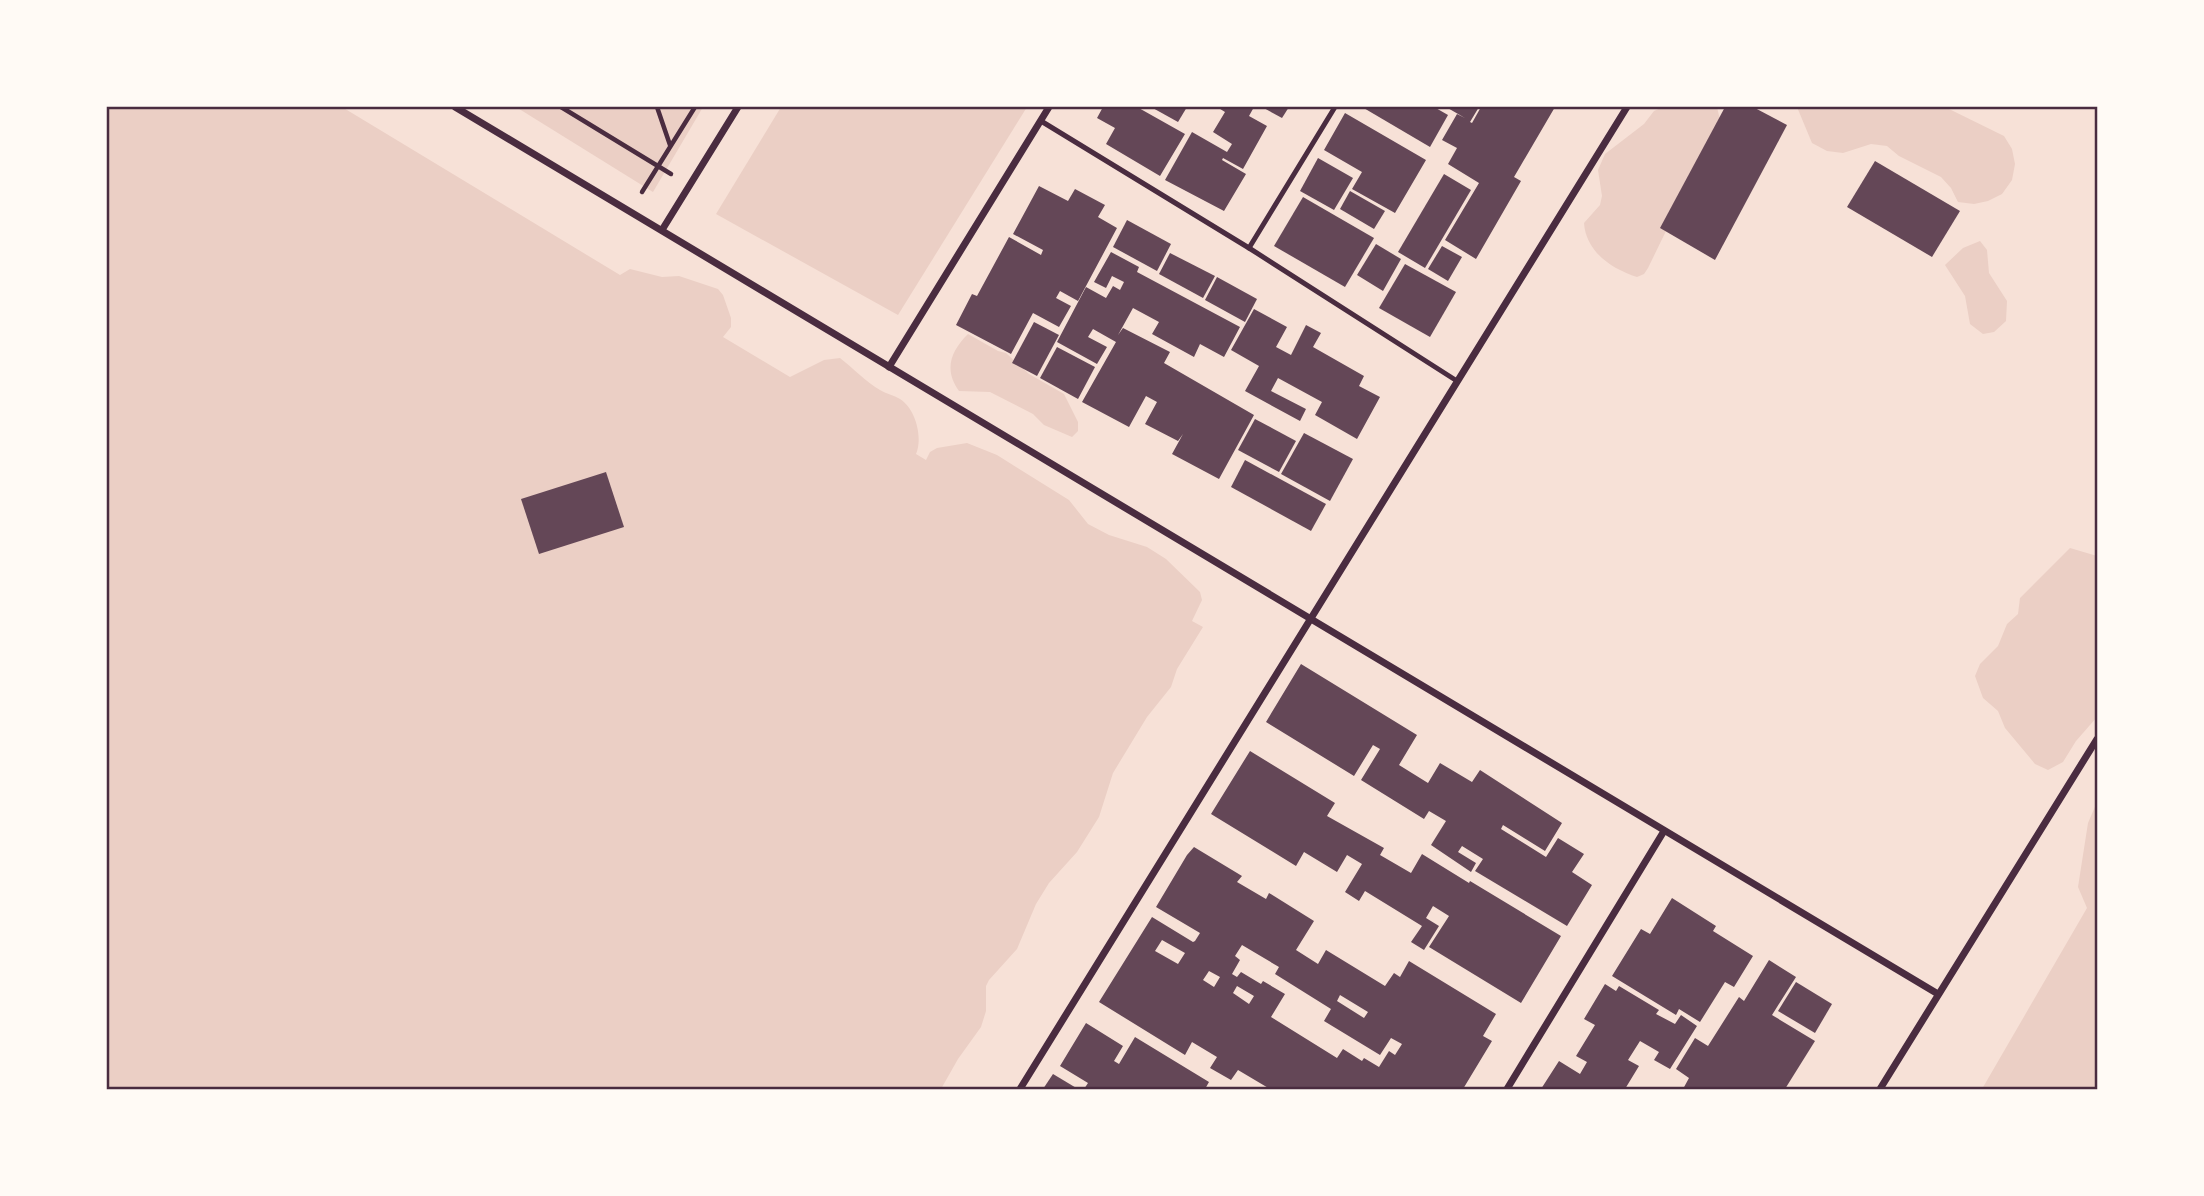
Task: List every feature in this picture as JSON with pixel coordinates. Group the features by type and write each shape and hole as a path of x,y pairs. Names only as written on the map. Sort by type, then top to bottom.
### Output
{"street":[{"path":"455,107 1938,994"},
{"path":"662,230 738,107"},
{"path":"889,367 1049,107"},
{"path":"1020,1089 1627,107"},
{"path":"1880,1089 2097,738"},
{"path":"1507,1089 1664,831"}],"lane":[{"path":"1250,248 1335,107"},
{"path":"1041,121 1250,248 1457,381"}],"path":[{"path":"561,107 689,186"},
{"path":"657,107 670,146"},
{"path":"630,211 695,107"}],"shaded area":[{"path":"107,107 342,107 620,275 630,269 662,277 679,276 718,289 723,295 731,318 731,327 723,337 790,377 824,360 840,358 875,387 906,404 917,424 919,440 916,454 926,460 930,452 937,448 967,443 997,455 1069,500 1088,524 1109,535 1147,547 1166,559 1200,592 1202,600 1192,621 1203,627 1177,669 1171,687 1147,717 1113,773 1099,817 1077,852 1049,883 1036,904 1017,949 989,980 986,986 986,1011 981,1027 941,1089 107,1089"},
{"path":"516,107 703,107 653,192"},
{"path":"781,107 1027,107 898,315 716,214"},
{"path":"1663,107 1717,107 1720,120 1648,268 1644,274 1637,277 1618,269 1595,251 1584,223 1600,205 1602,196 1598,170 1605,154 1644,124 1654,111"},
{"path":"1797,107 1945,107 2004,136 2012,149 2015,164 2012,180 2002,194 1988,201 1974,204 1958,202 1941,177 1899,156 1887,146 1871,144 1843,153 1827,151 1812,143"},
{"path":"1980,241 1987,250 1989,273 2007,301 2006,321 1994,332 1983,334 1970,324 1965,296 1945,265 1963,248"},
{"path":"968,334 1006,353 1029,374 1064,394 1078,422 1078,431 1072,437 1044,425 1033,414 990,392 959,391 952,376 951,361"},
{"path":"2070,548 2097,556 2097,717 2076,741 2063,762 2048,770 2035,764 2005,728 1998,711 1983,698 1975,676 1980,664 1998,646 2007,624 2018,614 2020,598"},
{"path":"2097,802 2097,1089 1982,1089 2087,908 2078,887 2088,823"}],"building":[{"path":"1103,107 1137,107 1185,134 1160,176 1106,144 1115,128 1097,118"},
{"path":"1151,107 1187,107 1178,122"},
{"path":"1217,107 1254,107 1249,116 1267,126 1243,169 1223,158 1222,160 1246,174 1224,211 1165,180 1192,132 1227,152 1232,144 1213,132 1225,112"},
{"path":"1262,107 1289,107 1282,118"},
{"path":"1362,107 1434,107 1448,115 1430,147"},
{"path":"1446,107 1479,107 1470,122 1472,123 1481,107 1555,107 1514,177 1521,181 1476,259 1445,240 1479,183 1448,164 1457,148 1442,140 1457,114 1465,118"},
{"path":"1725,107 1753,107 1787,125 1715,260 1660,228"},
{"path":"1345,113 1426,160 1395,213 1352,189 1362,172 1324,150"},
{"path":"1318,158 1353,178 1334,210 1300,191"},
{"path":"1875,161 1960,211 1932,257 1847,207"},
{"path":"1444,174 1471,190 1425,268 1398,252"},
{"path":"1039,186 1068,201 1075,189 1105,205 1098,217 1117,228 1078,301 1060,291 1056,298 1071,306 1059,327 1033,313 1011,354 956,325 972,294 977,296 1009,237 1041,255 1043,250 1013,234"},
{"path":"1350,191 1385,211 1374,229 1340,209"},
{"path":"1303,197 1374,238 1345,287 1274,246"},
{"path":"1127,220 1171,244 1157,271 1113,247"},
{"path":"1376,244 1401,259 1383,291 1357,275"},
{"path":"1442,246 1462,257 1448,281 1428,269"},
{"path":"1111,252 1139,267 1137,272 1240,327 1224,357 1200,344 1194,357 1152,334 1159,322 1133,308 1118,335 1123,328 1170,352 1164,363 1254,415 1219,479 1172,454 1183,434 1178,441 1145,424 1157,402 1146,396 1129,427 1082,402 1116,342 1093,329 1088,337 1107,347 1097,364 1057,342 1086,287 1106,298 1113,286 1120,290 1124,282 1112,276 1106,288 1094,282"},
{"path":"1170,253 1215,276 1203,298 1159,274"},
{"path":"1405,264 1456,292 1430,337 1379,308"},
{"path":"1217,277 1257,299 1245,322 1205,300"},
{"path":"1254,309 1287,327 1276,347 1291,355 1306,325 1321,333 1313,347 1364,376 1359,386 1380,397 1357,439 1315,415 1322,402 1278,378 1271,391 1306,409 1300,421 1245,391 1259,366 1231,350"},
{"path":"1034,322 1059,335 1037,376 1012,363"},
{"path":"1057,347 1095,367 1078,399 1040,378"},
{"path":"1255,419 1296,441 1279,472 1238,450"},
{"path":"1304,433 1353,459 1330,501 1281,474"},
{"path":"1245,460 1326,504 1311,531 1231,487"},
{"path":"606,472 624,527 539,554 521,499"},
{"path":"1301,664 1417,735 1399,765 1428,783 1440,763 1472,782 1480,770 1562,823 1545,851 1503,825 1501,829 1546,857 1558,838 1584,854 1572,872 1592,885 1567,926 1475,871 1483,859 1462,846 1458,852 1476,863 1471,872 1431,845 1446,821 1429,811 1424,819 1361,780 1380,749 1373,745 1354,776 1266,722"},
{"path":"1250,751 1335,803 1327,816 1384,848 1380,855 1411,873 1422,854 1561,936 1521,1003 1429,947 1449,916 1433,906 1426,918 1439,926 1424,950 1411,942 1422,926 1365,891 1359,901 1345,892 1362,864 1347,855 1337,872 1304,852 1296,866 1211,814"},
{"path":"1194,847 1242,876 1237,882 1266,899 1269,893 1314,921 1296,950 1318,964 1326,950 1385,986 1394,973 1400,977 1409,961 1496,1014 1483,1036 1492,1041 1463,1089 1270,1089 1238,1070 1231,1080 1210,1068 1217,1057 1192,1042 1185,1055 1099,1002 1152,917 1193,942 1200,933 1156,907","holes":["1162,940 1185,953 1178,964 1155,951","1242,945 1279,967 1275,974 1331,1009 1324,1021 1380,1055 1391,1038 1402,1044 1395,1055 1389,1051 1379,1067 1364,1058 1362,1061 1343,1049 1337,1058 1271,1017 1285,994 1241,972 1237,977 1232,974 1240,960 1235,956","1209,971 1220,977 1214,987 1203,980","1237,986 1254,996 1249,1004 1233,993","1340,995 1368,1012 1364,1018 1337,1001"]},
{"path":"1672,898 1716,926 1713,931 1753,956 1734,987 1725,982 1700,1022 1679,1009 1676,1015 1612,976 1641,929 1650,934"},
{"path":"1769,960 1796,977 1772,1015 1815,1041 1785,1089 1683,1089 1689,1078 1676,1069 1695,1038 1708,1046 1739,997 1744,1001"},
{"path":"1796,982 1832,1004 1815,1033 1778,1011"},
{"path":"1605,984 1616,991 1619,986 1659,1010 1656,1014 1675,1024 1681,1015 1697,1026 1670,1069 1654,1060 1659,1052 1640,1041 1628,1060 1639,1066 1625,1089 1541,1089 1559,1061 1580,1074 1587,1062 1576,1056 1595,1025 1584,1019"},
{"path":"1086,1023 1123,1046 1114,1061 1119,1064 1135,1037 1209,1082 1205,1089 1084,1089 1088,1083 1060,1066"},
{"path":"1053,1074 1078,1089 1043,1089"}]}
